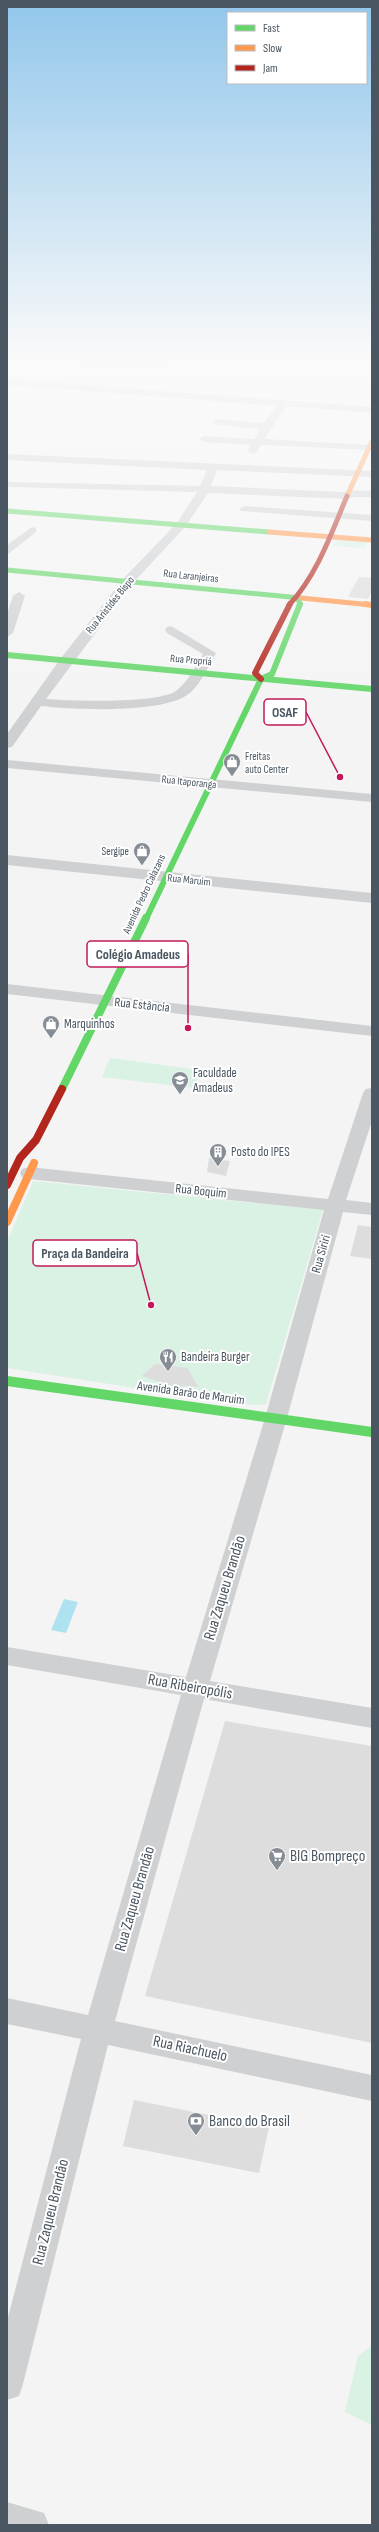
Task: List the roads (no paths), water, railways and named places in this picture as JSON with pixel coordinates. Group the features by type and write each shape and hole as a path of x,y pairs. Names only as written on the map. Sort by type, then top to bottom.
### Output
{"main road":[{"name":"Avenida Pedro Calazans","path":"261,679 255,673 289,605 298,598 330,537 355,480"},
{"path":"7,511 372,540"},
{"name":"Rua Laranjeiras","path":"7,570 372,605"},
{"name":"Avenida Pedro Calazans","path":"7,1222 14,1174 20,1158 36,1140 106,1001 208,784 261,679 272,674 300,606 298,598"},
{"name":"Rua Propriá","path":"7,655 372,689"},
{"name":"Avenida Pedro Calazans","path":"14,1174 37,1159 36,1140"},
{"name":"Avenida Barão de Maruim","path":"7,1381 372,1432"}],"street":[{"name":"Rua Aristídes Bispo","path":"7,744 20,717 38,702 66,661 128,582 181,525 204,490 208,480"},
{"path":"9,487 78,484 349,495 372,494"},
{"path":"245,509 372,518"},
{"path":"7,551 32,530"},
{"path":"7,633 19,596"},
{"path":"38,702 77,706 144,703 180,694 199,673 210,653 171,630"},
{"name":"Rua Itaporanga","path":"7,764 208,784 372,798"},
{"name":"Rua Maruim","path":"7,860 372,898"},
{"name":"Rua Estância","path":"7,989 372,1031"},
{"name":"Rua Siriri","path":"276,1418 335,1205 372,1093"},
{"name":"Rua Boquim","path":"14,1174 372,1209"},
{"name":"Rua Zaqueu Brandão","path":"7,2384 98,2029 194,1688 276,1418"},
{"name":"Rua Ribeiropólis","path":"7,1656 372,1718"},
{"name":"Rua Riachuelo","path":"7,2011 372,2088"},
{"path":"7,2519 32,2525"}],"water":[{"path":"64,1599 78,1602 66,1633 51,1630"}],"place":[{"name":"Freitas auto Center","path":"232,777"},
{"name":"OSAF","path":"340,777"},
{"name":"Sergipe","path":"142,866"},
{"name":"Colégio Amadeus","path":"188,1028"},
{"name":"Marquinhos","path":"51,1039"},
{"name":"Faculdade Amadeus","path":"180,1095"},
{"name":"Posto do IPES","path":"218,1167"},
{"name":"Praça da Bandeira","path":"151,1305"},
{"name":"Bandeira Burger","path":"168,1372"},
{"name":"BIG Bompreço","path":"277,1871"},
{"name":"Banco do Brasil","path":"196,2136"}]}
